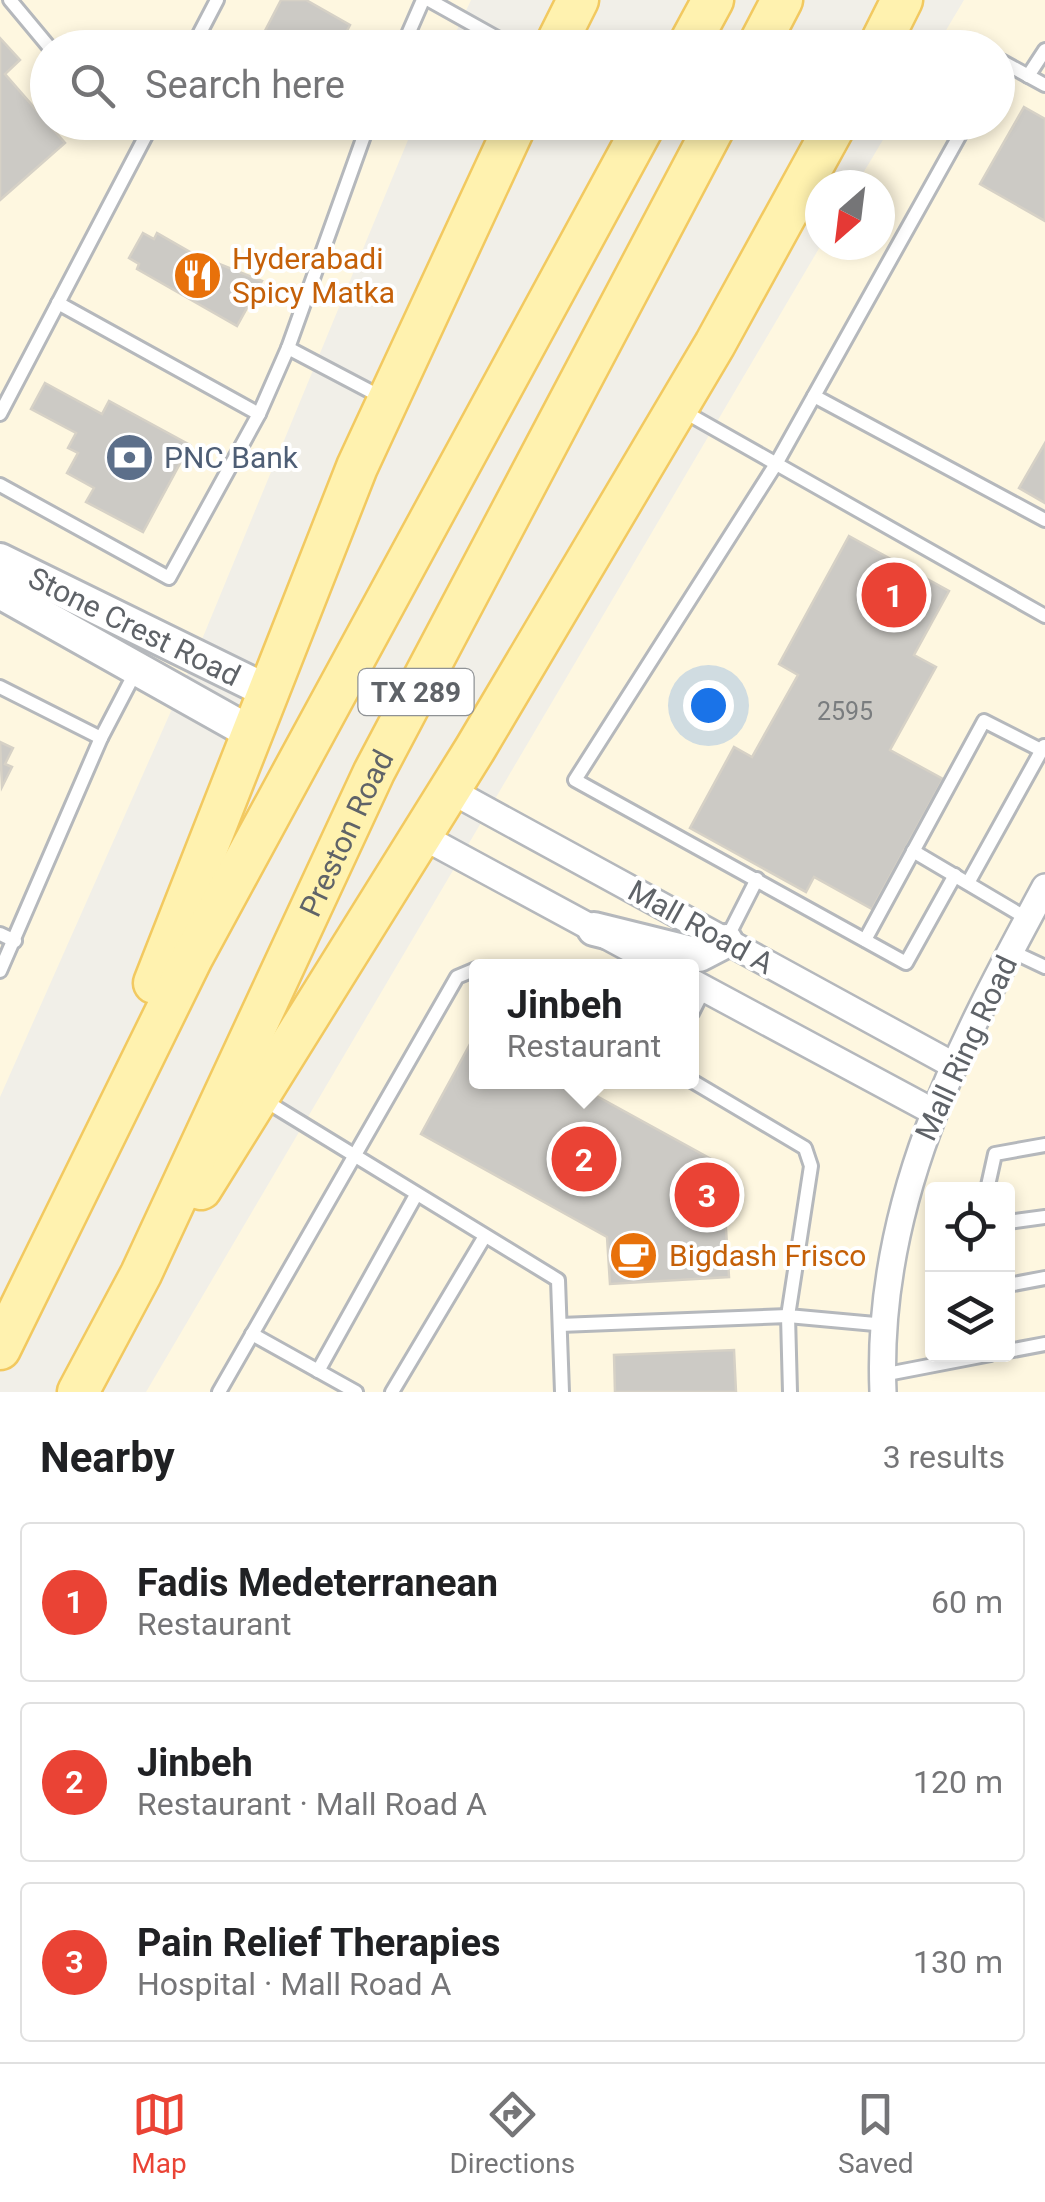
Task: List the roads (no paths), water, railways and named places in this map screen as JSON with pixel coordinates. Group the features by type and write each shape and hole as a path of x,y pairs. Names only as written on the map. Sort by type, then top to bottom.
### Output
{"main road":[{"path":"563,30 578,0"},
{"path":"697,30 713,0"},
{"path":"766,30 782,0"},
{"path":"890,30 902,0"},
{"path":"48,1251 388,400 509,140"},
{"name":"TX 289","path":"0,1349 192,958 636,140"},
{"name":"Preston Road","path":"78,1392 141,1274 374,772 708,140"},
{"path":"141,1274 259,1097 448,789 676,408 827,140"}],"street":[{"name":"Stone Crest Road","path":"0,560 269,692"},
{"name":"Stone Crest Road","path":"0,592 253,734"},
{"name":"Mall Road A","path":"448,789 953,1066"},
{"name":"Mall Road A","path":"420,835 649,959"},
{"name":"Mall Ring Road","path":"883,1383 886,1325 902,1212 932,1112 1045,888"},
{"path":"594,929 699,955 726,940"},
{"name":"Mall Road A","path":"699,987 932,1112"}],"lane":[{"path":"10,0 35,30"},
{"path":"201,30 216,0"},
{"path":"411,30 426,0 482,30"},
{"path":"1028,76 1045,50"},
{"path":"1015,69 1045,85"},
{"path":"0,414 141,140"},
{"path":"0,485 169,578 259,414 288,348 363,140"},
{"path":"865,940 984,720 1043,747 906,963 575,780 776,464 957,140"},
{"path":"58,303 259,414"},
{"path":"288,348 388,400"},
{"path":"814,396 1045,520"},
{"path":"676,408 1045,616"},
{"path":"0,971 102,738 138,669"},
{"path":"0,687 102,738"},
{"path":"913,852 1028,920"},
{"path":"726,940 757,879"},
{"path":"0,934 15,941"},
{"path":"1011,951 1045,967"},
{"path":"219,1392 458,977 469,972"},
{"path":"699,1084 805,1148 811,1166 788,1316 790,1392"},
{"path":"259,1097 558,1280 562,1392"},
{"path":"989,1182 994,1154 1045,1145"},
{"path":"318,1371 416,1195"},
{"path":"1015,1221 1045,1217"},
{"path":"392,1392 485,1236"},
{"path":"1015,1284 1045,1278"},
{"path":"560,1324 788,1316 886,1325"},
{"path":"252,1334 356,1392"},
{"path":"1015,1350 1045,1344"},
{"path":"883,1383 961,1362"}],"place":[{"name":"Hyderabadi Spicy Matka","path":"197,275"},
{"name":"PNC Bank","path":"129,457"},
{"name":"Fadis Medeterranean","path":"894,595"},
{"name":"Jinbeh","path":"584,1159"},
{"name":"Pain Relief Therapies","path":"707,1195"},
{"name":"Bigdash Frisco","path":"634,1255"}]}
